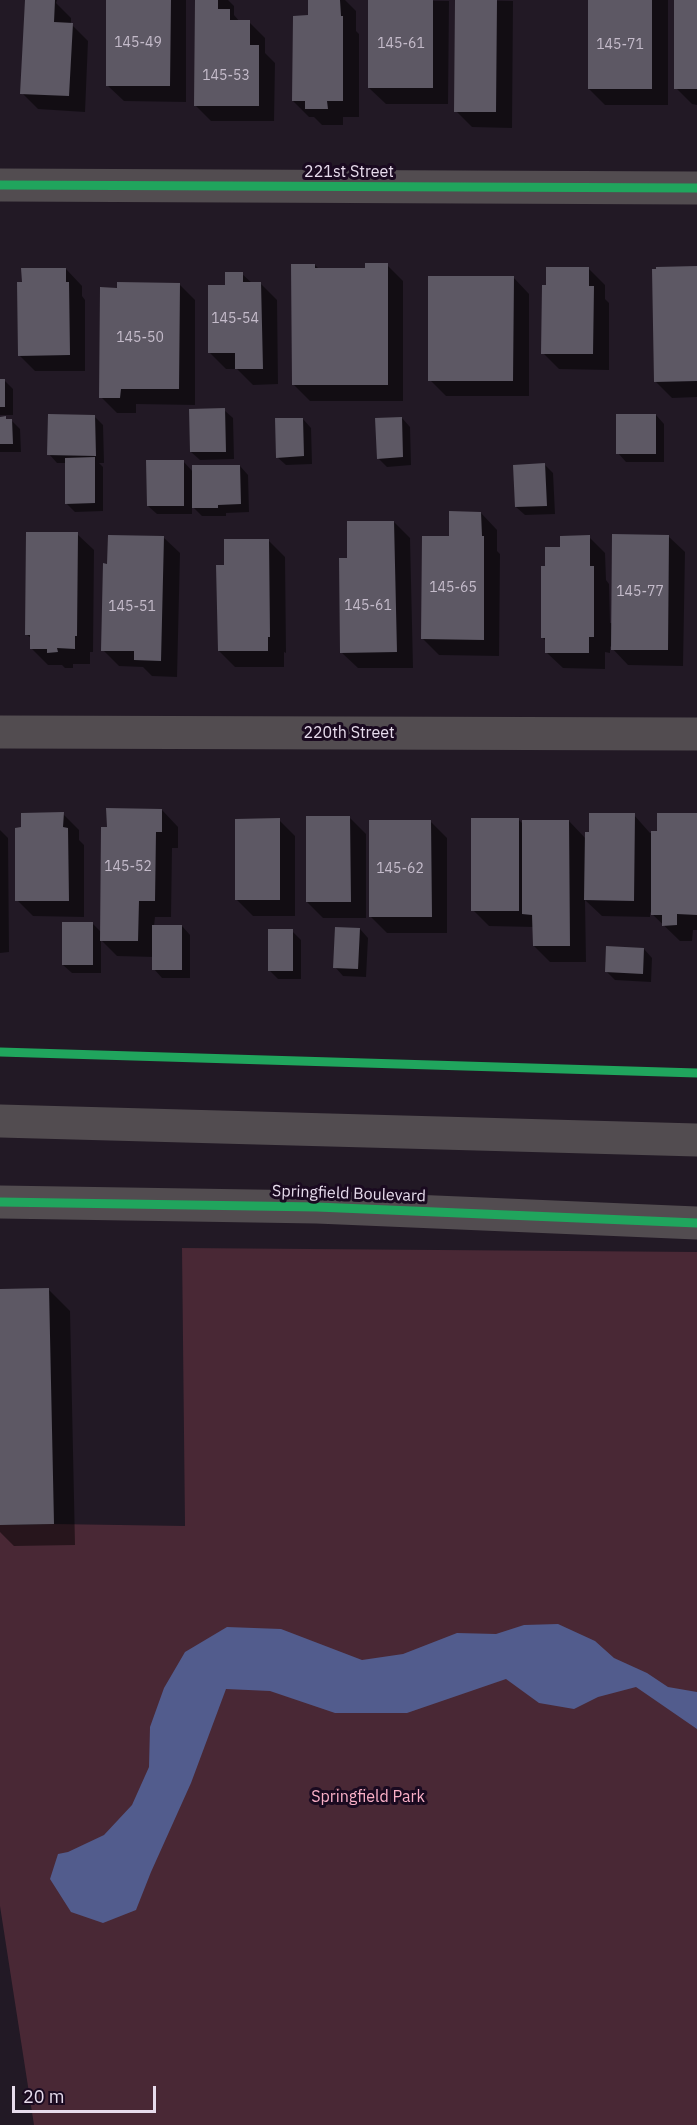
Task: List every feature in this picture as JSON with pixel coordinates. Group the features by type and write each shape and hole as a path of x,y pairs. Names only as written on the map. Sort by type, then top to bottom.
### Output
{"street":[{"name":"221st Street","path":"0,185 697,188"},
{"name":"220th Street","path":"0,732 697,734"},
{"path":"0,1121 697,1140"},
{"name":"Springfield Boulevard","path":"0,1202 317,1207 697,1223"}],"green space":[{"name":"Springfield Park","path":"182,1248 697,1252 697,2125 34,2125 0,1906 0,1525 185,1526"}],"water":[{"path":"558,1624 595,1641 614,1658 647,1673 668,1687 697,1692 697,1729 636,1687 598,1697 574,1709 539,1703 506,1679 407,1713 335,1713 270,1691 226,1689 191,1783 136,1910 103,1923 71,1912 50,1879 58,1854 68,1852 104,1835 132,1805 149,1767 150,1727 164,1688 185,1652 227,1627 281,1629 362,1660 403,1654 457,1633 496,1634 524,1625"}],"building":[{"path":"25,0 55,0 54,22 73,23 69,96 20,94"},
{"path":"106,0 171,0 170,86 106,86"},
{"path":"195,0 218,0 218,9 230,9 230,20 250,20 250,45 259,45 259,106 194,106"},
{"path":"308,0 340,0 341,16 343,16 343,101 327,101 328,109 305,109 305,101 292,101 293,16 308,15"},
{"path":"368,0 433,0 433,88 368,88"},
{"path":"455,0 497,0 496,112 454,112"},
{"path":"588,0 652,0 652,89 588,89"},
{"path":"674,0 697,0 697,89 674,89"},
{"path":"365,263 388,263 388,385 292,385 291,264 315,264 315,268 365,268"},
{"path":"697,266 697,381 654,382 652,269"},
{"path":"546,267 589,267 589,286 594,286 593,354 541,354 542,285 546,285"},
{"path":"21,268 66,268 66,282 69,282 70,355 18,356 17,282 22,282"},
{"path":"225,272 243,272 243,282 261,282 263,369 235,369 235,353 208,353 208,285 225,285"},
{"path":"428,276 514,276 513,381 428,381"},
{"path":"117,282 180,283 179,389 121,389 120,398 99,398 100,287 117,288"},
{"path":"0,379 5,379 5,407 0,407"},
{"path":"225,408 226,452 190,452 189,409"},
{"path":"48,414 95,415 96,456 47,455"},
{"path":"616,414 656,414 656,454 616,454"},
{"path":"6,416 6,419 12,419 13,444 0,444 0,417"},
{"path":"402,417 403,457 377,459 375,418"},
{"path":"275,418 303,418 304,456 276,458"},
{"path":"95,457 95,503 65,504 65,458"},
{"path":"146,460 184,460 184,506 147,506"},
{"path":"545,463 547,506 515,507 513,465"},
{"path":"192,465 240,465 241,504 218,505 218,508 192,508"},
{"path":"449,511 481,512 482,536 484,536 484,640 421,639 422,536 449,536"},
{"path":"347,521 394,521 397,652 340,653 339,558 347,558"},
{"path":"26,532 78,532 75,649 57,648 58,652 47,653 47,649 30,649 30,635 25,635"},
{"path":"612,534 669,535 668,650 611,650"},
{"path":"108,535 164,536 161,661 134,660 134,651 101,651 103,563 107,564"},
{"path":"590,535 590,566 594,566 594,637 589,637 589,653 545,653 545,638 541,638 541,566 545,566 545,547 560,547 560,536"},
{"path":"224,539 269,539 270,637 268,637 268,651 218,651 216,565 224,565"},
{"path":"106,808 162,809 162,832 156,832 155,901 139,901 138,941 100,941 101,827 107,827"},
{"path":"64,812 63,827 68,828 69,901 15,901 15,828 21,827 21,813"},
{"path":"589,813 635,813 634,901 584,900 585,832 589,832"},
{"path":"657,813 697,813 697,915 677,914 677,925 662,926 662,915 651,915 651,831 657,831"},
{"path":"306,816 350,816 351,902 306,902"},
{"path":"280,818 280,900 235,900 235,819"},
{"path":"471,818 519,818 519,911 471,911"},
{"path":"369,820 431,820 432,917 369,917"},
{"path":"522,820 569,820 570,946 533,946 532,915 522,914"},
{"path":"62,922 93,922 93,965 62,965"},
{"path":"152,925 182,925 182,970 152,970"},
{"path":"335,927 360,928 358,969 333,968"},
{"path":"268,929 293,929 293,971 268,971"},
{"path":"606,946 644,948 643,974 605,972"},
{"path":"49,1288 54,1524 0,1525 0,1289"}],"cycle path":[{"path":"0,185 697,188"},
{"path":"0,1052 697,1073"},
{"path":"0,1202 317,1207 697,1223"}]}
